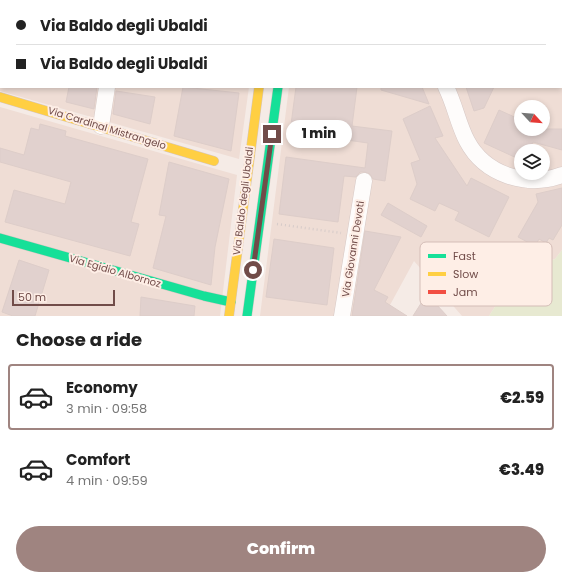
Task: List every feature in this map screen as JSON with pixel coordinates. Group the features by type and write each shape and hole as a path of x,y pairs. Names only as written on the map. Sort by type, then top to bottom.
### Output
{"main road":[{"name":"Via Baldo degli Ubaldi","path":"230,316 258,88"},
{"name":"Via Baldo degli Ubaldi","path":"247,316 278,88"},
{"name":"Via Cardinal Mistrangelo","path":"0,97 214,161"},
{"name":"Via Egidio Albornoz","path":"0,238 204,296 231,302"}],"street":[{"path":"101,126 107,88"},
{"path":"446,88 468,144 488,165 506,176 526,180 544,180 562,174"},
{"name":"Via Giovanni Devoti","path":"342,316 364,181"}],"path":[{"path":"260,222 355,235"}],"shaded area":[{"path":"0,88 249,88 239,159 0,91"},
{"path":"289,88 562,88 562,250 555,259 552,260 552,242 420,242 420,268 414,261 384,316 260,316"},
{"path":"0,107 237,175 220,316 0,316"},
{"path":"453,306 495,306 489,316 462,316"}],"green space":[{"path":"562,250 562,316 489,316 495,306 552,306 552,260 555,259"}],"building":[{"path":"69,88 97,88 94,109 66,102"},
{"path":"183,88 239,93 231,151 174,136"},
{"path":"296,88 357,88 352,126 392,131 385,181 373,179 370,174 365,172 360,172 356,177 344,176 338,222 279,214 286,157 365,168 368,143 290,132"},
{"path":"381,88 422,88 429,104 381,90"},
{"path":"466,88 494,88 484,108 474,111"},
{"path":"116,91 155,97 150,124 113,114"},
{"path":"430,106 443,136 435,138 467,186 471,178 509,197 489,237 455,220 459,212 439,203 435,211 410,199 417,184 411,163 420,160 403,119"},
{"path":"499,110 514,117 514,136 550,136 550,129 562,129 562,150 550,147 550,144 533,142 532,144 514,144 514,157 484,143"},
{"path":"40,124 66,131 65,136 148,159 131,222 139,224 130,256 5,222 14,190 65,204 71,182 0,162 0,148 24,155 31,128 39,130"},
{"path":"169,162 229,179 215,247 211,285 153,268 166,216 159,215"},
{"path":"562,188 562,225 553,240 549,238 547,242 539,239 537,242 527,242 518,237 538,202 536,194"},
{"path":"388,203 427,226 421,237 381,215"},
{"path":"365,231 401,237 374,290 388,297 385,302 407,316 352,316"},
{"path":"274,239 334,248 327,305 266,297"},
{"path":"19,260 49,270 35,316 13,316 2,312"},
{"path":"141,297 195,306 194,316 140,316"},
{"path":"420,305 438,306 447,316 413,316"}],"traffic: fast":[{"path":"247,316 278,88"},
{"path":"0,238 204,296 231,302"}],"traffic: slow":[{"path":"229,316 259,88"},
{"path":"0,97 214,161"}],"route":[{"path":"253,270 272,134"}]}
